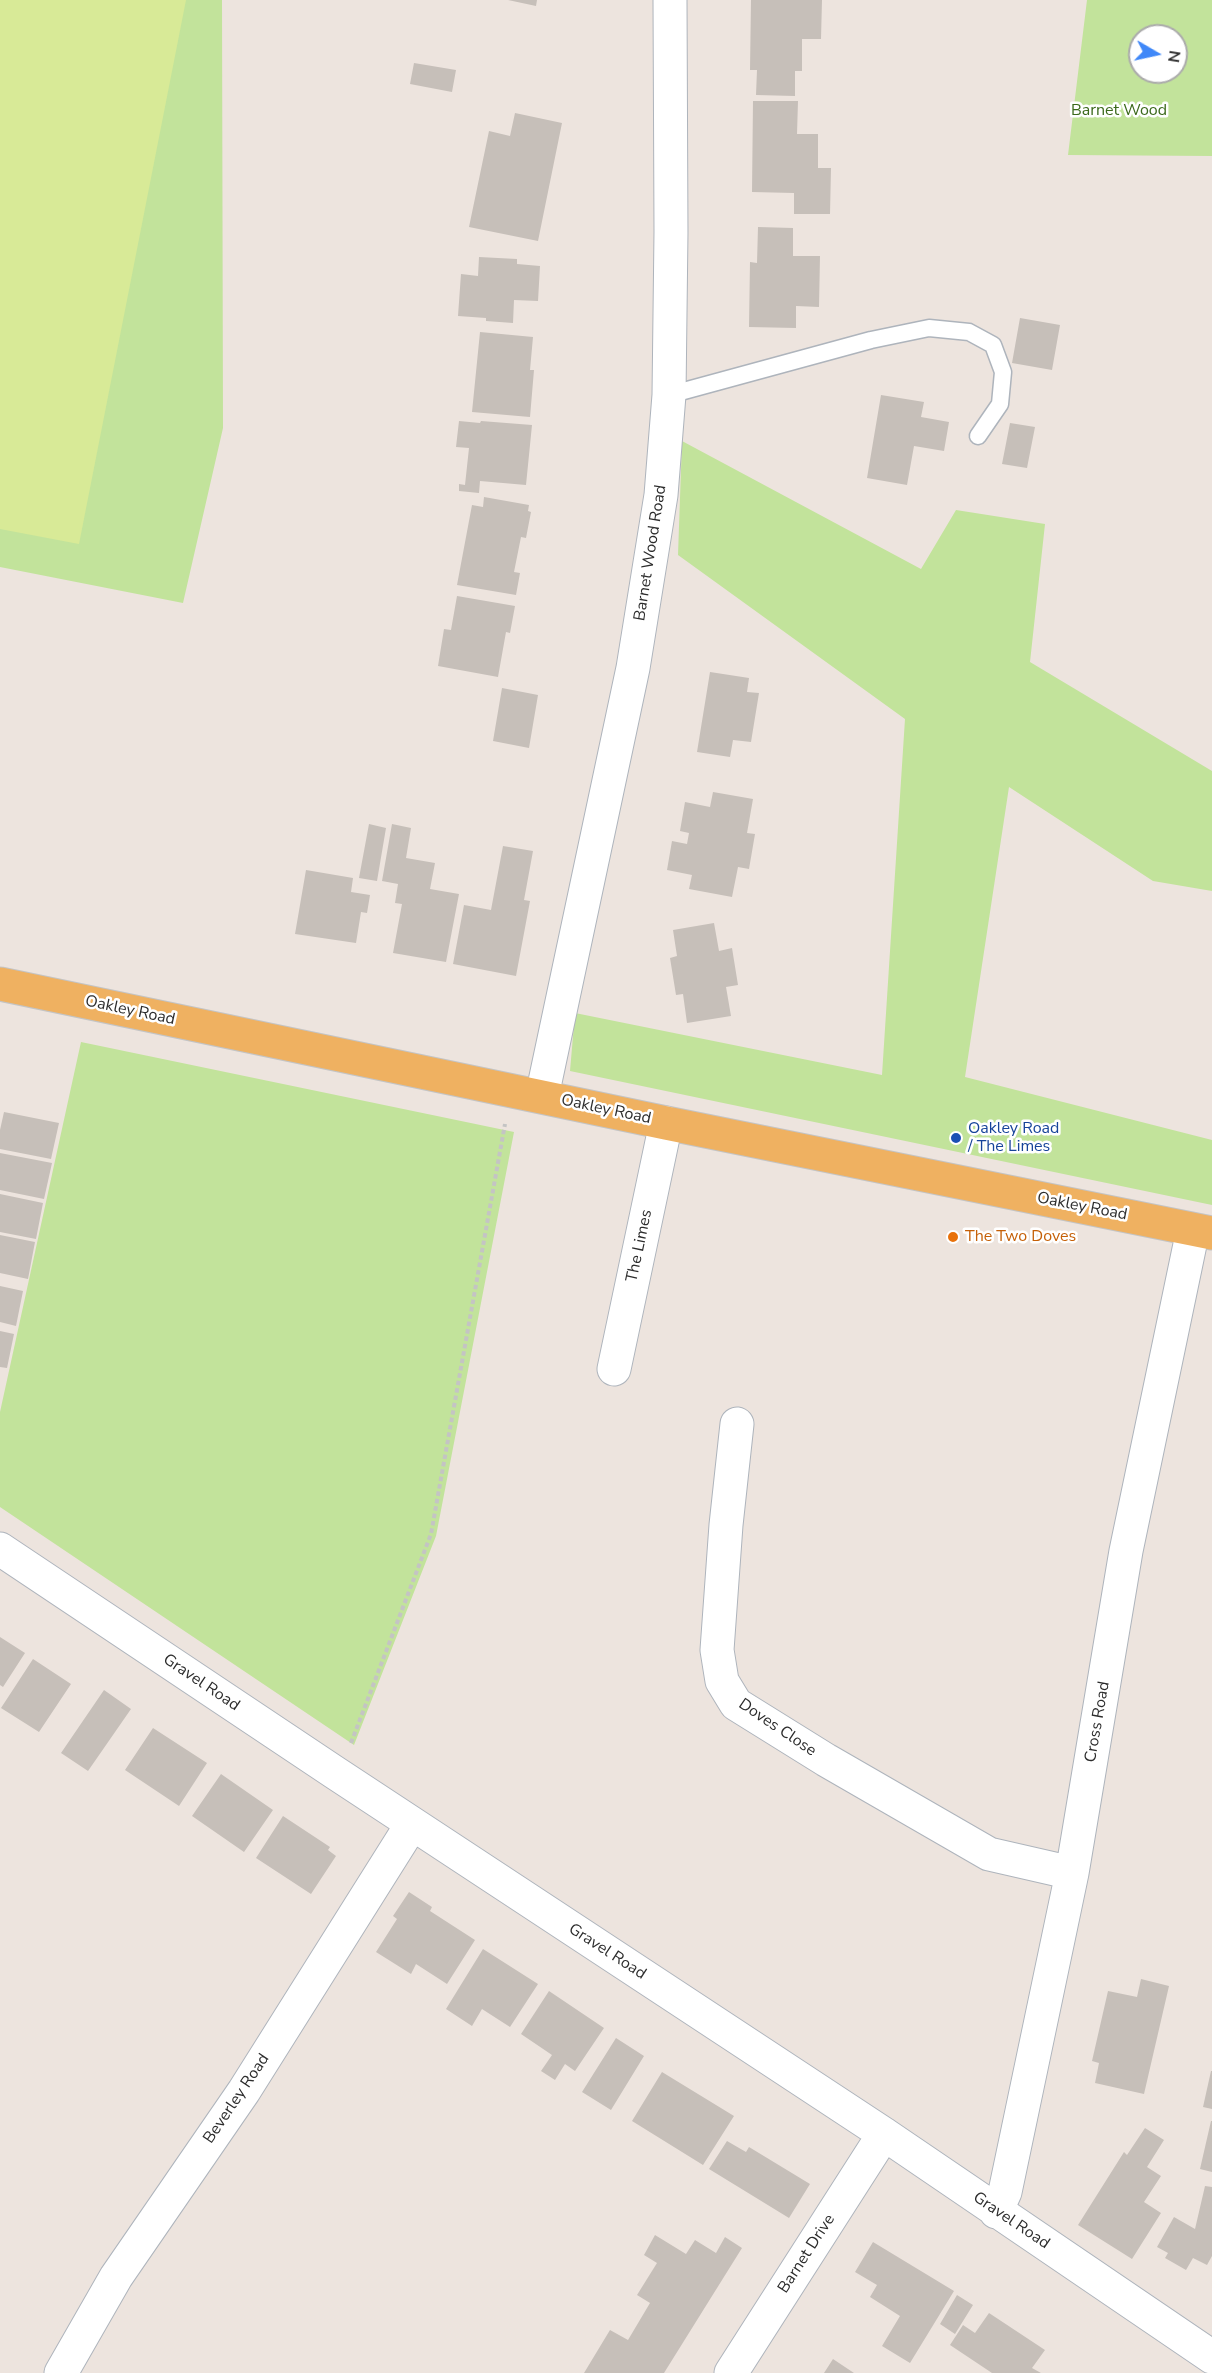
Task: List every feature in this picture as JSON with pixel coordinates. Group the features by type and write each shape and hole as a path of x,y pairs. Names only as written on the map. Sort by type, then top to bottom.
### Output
{"main road":[{"name":"Oakley Road","path":"0,984 1203,1232"}],"street":[{"name":"Barnet Wood Road","path":"527,1093 633,668 661,495 669,395 670,0"},
{"name":"The Limes","path":"614,1369 666,1123"},
{"name":"Cross Road","path":"996,2212 1005,2192 1072,1873 1126,1551 1203,1232"},
{"name":"Doves Close","path":"737,1424 726,1525 717,1650 722,1681 736,1704 826,1760 990,1854 1072,1873"},
{"name":"Gravel Road","path":"0,1549 412,1824 884,2134 1212,2357"},
{"name":"Beverley Road","path":"61,2373 116,2277 244,2091 412,1824"},
{"name":"Barnet Drive","path":"731,2373 884,2134"}],"lane":[{"path":"669,395 871,340 917,330 929,328 969,332 993,345 1003,372 1000,404 978,436"}],"path":[{"path":"334,1772 353,1739 431,1534 527,1093"}],"green space":[{"path":"0,0 222,0 223,428 183,603 0,567"},
{"path":"0,0 186,0 79,544 0,529"},
{"name":"Barnet Wood","path":"1087,0 1212,0 1212,156 1068,155"},
{"path":"682,441 921,569 956,510 1045,524 1030,662 1212,771 1212,891 1153,881 1009,787 965,1077 1212,1140 1212,1205 570,1071 575,1013 882,1075 905,719 678,555"},
{"path":"81,1042 514,1132 436,1536 354,1745 0,1507 0,1412"}],"building":[{"path":"508,0 537,0 536,6"},
{"path":"751,0 822,0 821,39 802,39 802,71 795,71 795,96 756,95 757,70 750,70"},
{"path":"414,63 456,70 452,92 410,84"},
{"path":"753,101 798,101 797,134 818,134 818,168 831,168 830,214 794,214 794,193 752,192"},
{"path":"515,113 562,123 538,241 469,227 489,131 510,136"},
{"path":"758,227 793,228 793,256 820,256 819,307 796,306 796,328 749,327 750,262 757,263"},
{"path":"479,257 517,259 517,264 540,266 538,301 514,300 513,323 458,316 461,274 478,276"},
{"path":"1020,318 1060,325 1052,370 1012,363"},
{"path":"480,332 533,337 530,370 534,370 530,417 472,412"},
{"path":"881,395 924,402 921,417 949,422 944,451 914,446 907,485 867,478"},
{"path":"459,421 532,425 526,485 480,481 479,493 459,491 459,484 465,485 469,448 456,447"},
{"path":"1010,423 1035,427 1027,468 1002,464"},
{"path":"484,497 529,505 528,511 531,512 526,538 521,537 514,572 520,573 516,595 457,585 472,505 483,507"},
{"path":"457,596 515,606 510,633 506,632 498,677 438,666 444,629 451,630"},
{"path":"710,672 749,678 747,692 759,693 751,742 733,740 730,757 697,752"},
{"path":"502,688 538,695 529,748 493,741"},
{"path":"713,792 753,799 747,833 755,834 749,869 738,867 732,897 689,889 692,875 667,870 672,841 687,844 689,833 680,831 685,802 710,807"},
{"path":"369,824 386,828 377,881 359,878"},
{"path":"392,824 411,828 406,858 435,863 430,889 459,894 446,962 393,953 402,904 395,903 398,884 382,881"},
{"path":"503,846 533,851 524,900 530,901 516,976 453,964 464,905 491,910"},
{"path":"306,870 353,878 351,892 370,895 367,913 361,912 356,943 295,934"},
{"path":"714,923 719,951 732,948 738,985 726,987 731,1016 687,1023 683,994 676,995 670,958 677,956 673,930"},
{"path":"4,1112 59,1123 51,1159 0,1149 0,1130"},
{"path":"0,1153 52,1163 44,1199 0,1190"},
{"path":"0,1194 43,1203 36,1239 0,1232"},
{"path":"0,1235 35,1242 28,1279 0,1273"},
{"path":"0,1286 23,1291 16,1326 0,1322"},
{"path":"0,1331 14,1334 7,1368 0,1367"},
{"path":"0,1637 25,1653 3,1687 0,1685"},
{"path":"33,1659 71,1684 39,1732 1,1708"},
{"path":"104,1690 131,1709 88,1771 61,1753"},
{"path":"153,1728 207,1763 179,1806 125,1770"},
{"path":"221,1774 273,1810 244,1852 192,1816"},
{"path":"283,1816 330,1847 328,1850 336,1856 311,1894 256,1858"},
{"path":"409,1892 432,1907 430,1911 475,1940 447,1984 416,1964 411,1974 376,1952 397,1919 393,1916"},
{"path":"483,1949 538,1984 510,2027 482,2009 472,2026 446,2009"},
{"path":"1141,1979 1169,1986 1144,2094 1095,2083 1099,2063 1092,2061 1108,1991 1137,1997"},
{"path":"549,1991 604,2028 575,2071 565,2064 555,2080 541,2071 552,2055 521,2034"},
{"path":"616,2038 644,2056 611,2110 582,2092"},
{"path":"1212,2071 1212,2109 1203,2107"},
{"path":"662,2072 734,2116 703,2165 632,2121"},
{"path":"1212,2121 1212,2172 1200,2169"},
{"path":"1145,2128 1164,2140 1147,2167 1161,2176 1144,2202 1161,2213 1132,2259 1078,2225 1124,2152 1127,2155"},
{"path":"727,2141 746,2152 749,2147 810,2184 789,2218 709,2169"},
{"path":"1205,2186 1212,2187 1212,2256 1207,2265 1193,2258 1186,2270 1165,2258 1168,2253 1157,2247 1174,2217 1195,2229"},
{"path":"655,2235 686,2254 695,2240 716,2253 725,2237 742,2248 664,2373 584,2373 610,2330 628,2340 650,2303 637,2295 657,2263 644,2255"},
{"path":"873,2242 954,2291 910,2363 882,2346 900,2316 870,2297 877,2285 855,2272"},
{"path":"957,2295 973,2305 955,2334 940,2324"},
{"path":"989,2313 1045,2350 1032,2368 1041,2373 992,2373 950,2345 963,2325 975,2333"},
{"path":"833,2359 854,2373 824,2373"}],"place":[{"name":"Oakley Road / The Limes","path":"956,1138"},
{"name":"The Two Doves","path":"953,1237"}]}
